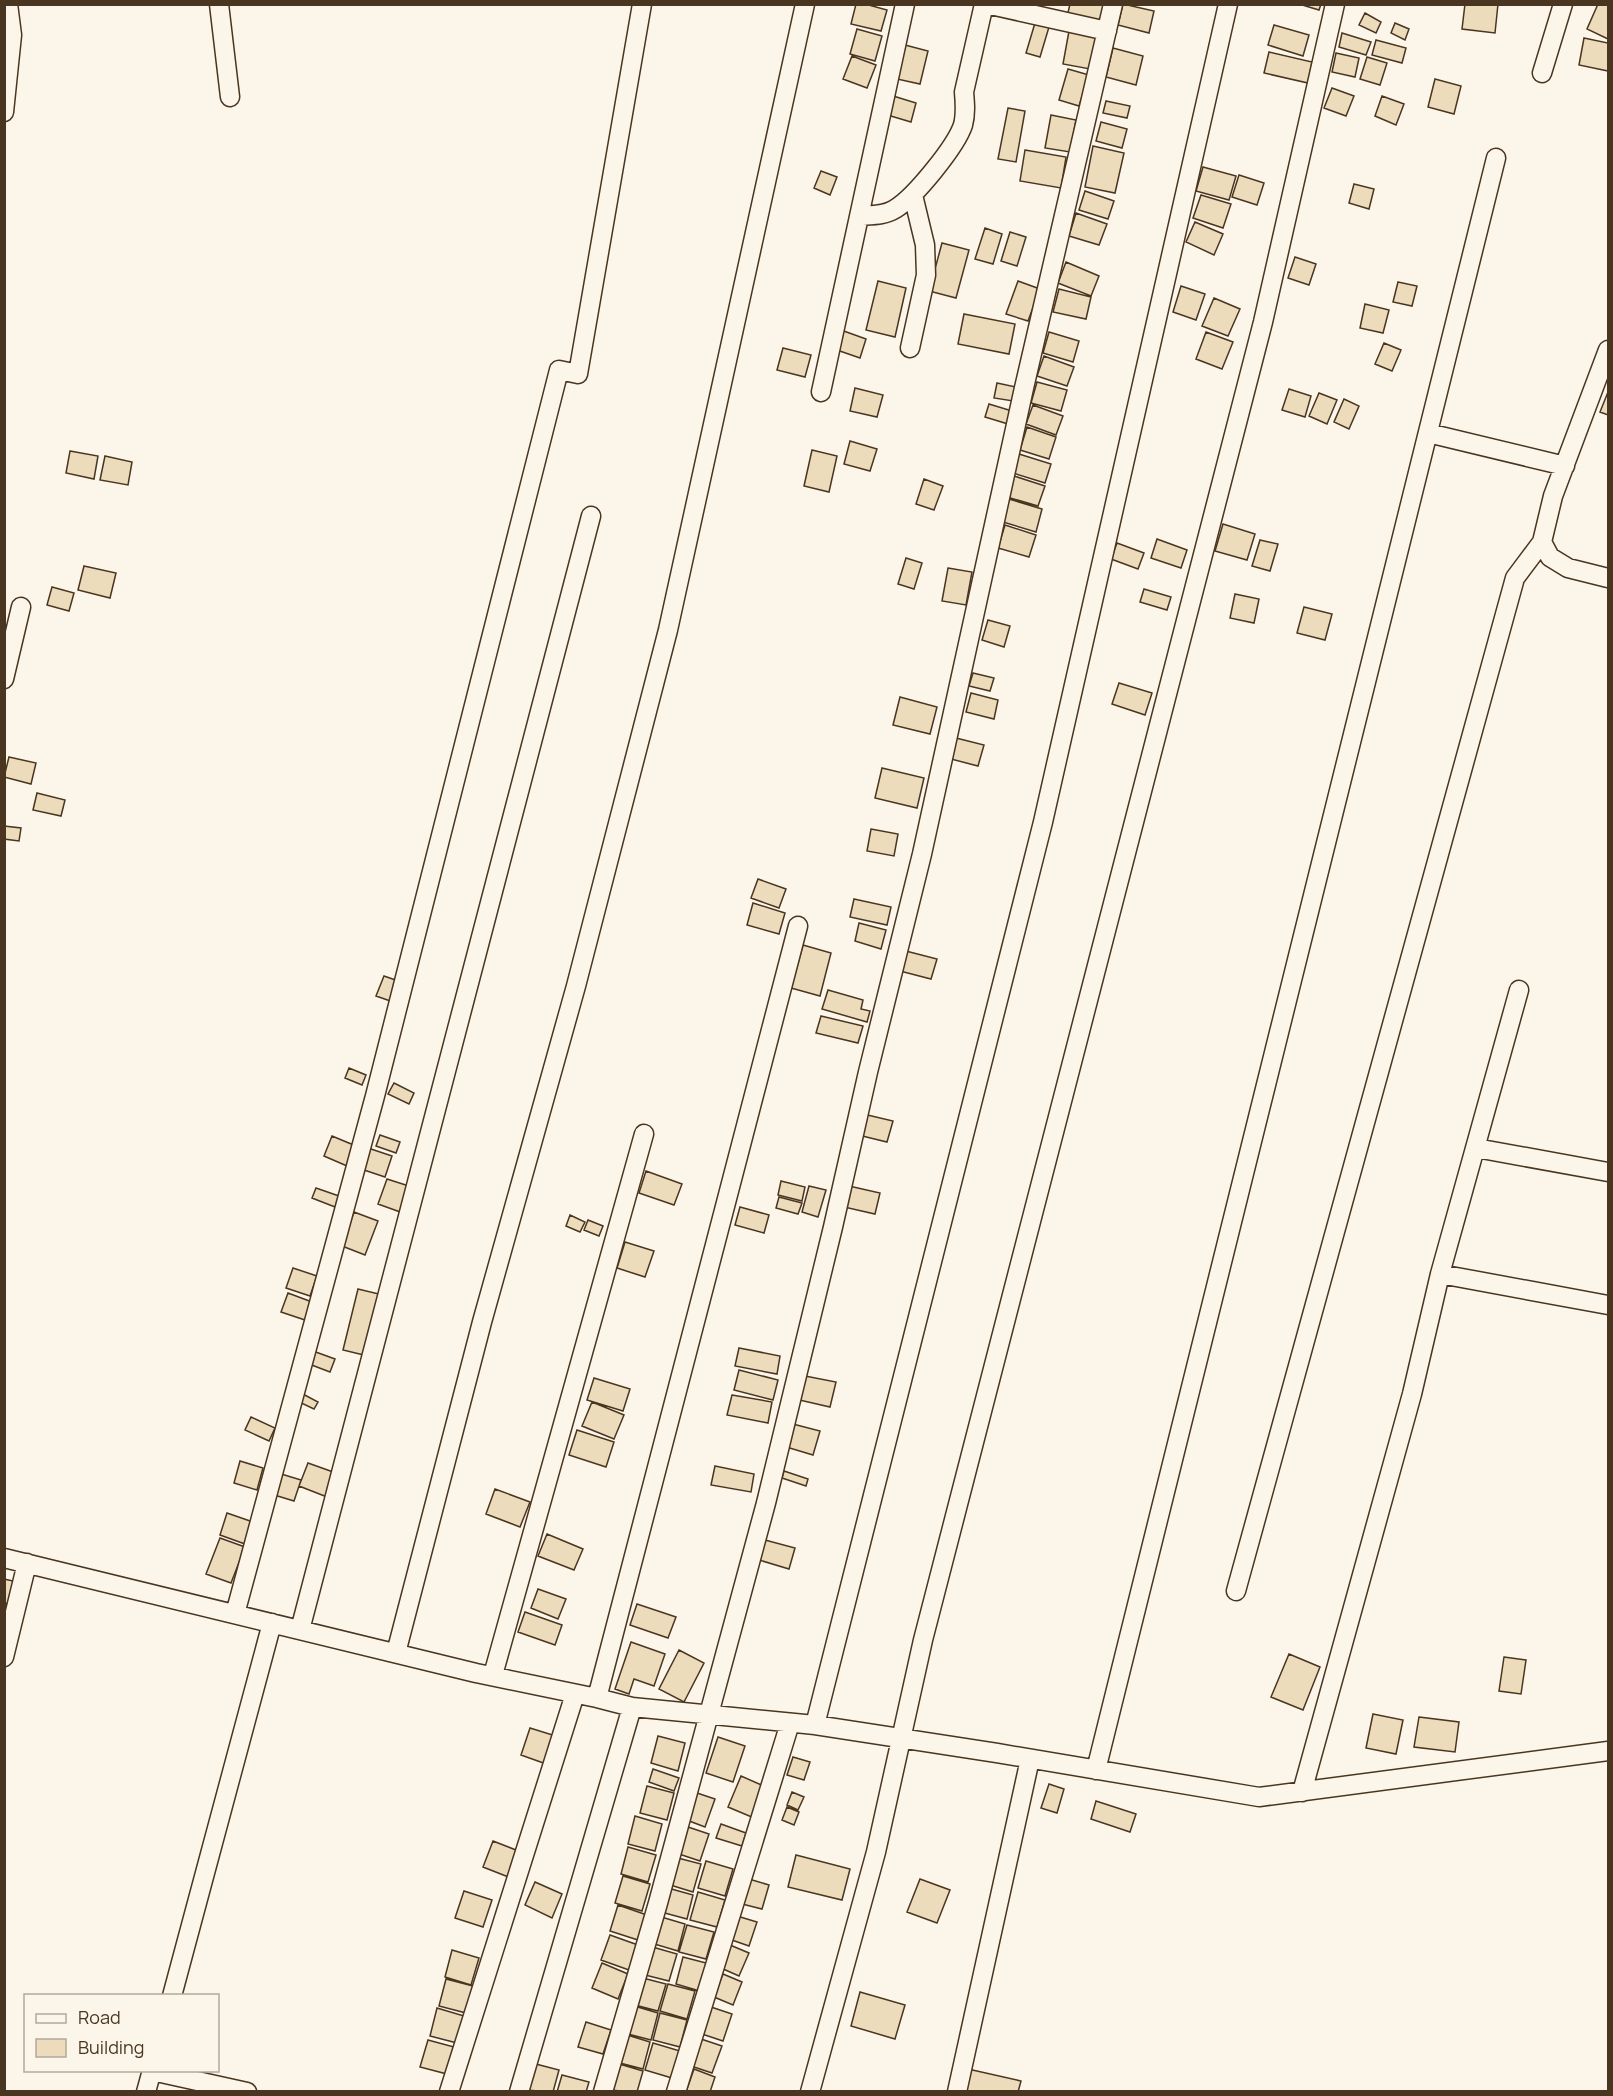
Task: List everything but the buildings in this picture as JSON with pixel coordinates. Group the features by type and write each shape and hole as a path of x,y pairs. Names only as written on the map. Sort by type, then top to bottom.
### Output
{"street":[{"path":"4,112 12,35 8,4"},
{"path":"219,4 230,97"},
{"path":"235,1614 375,1096 559,370 578,374 642,4"},
{"path":"396,1653 482,1322 576,986 668,630 805,4"},
{"path":"821,392 905,4"},
{"path":"859,216 879,215 894,210 913,195 953,147 963,124 966,105 964,92 985,4 1107,31"},
{"path":"603,2091 658,1903 766,1503 922,854 1027,377 1113,4"},
{"path":"815,1725 1043,822 1228,4"},
{"path":"810,2091 876,1852 923,1640 1263,322 1335,4"},
{"path":"1542,73 1563,4"},
{"path":"1096,1770 1496,158"},
{"path":"910,348 926,275 924,245 913,195"},
{"path":"1236,1591 1515,578 1542,542 1553,496 1608,350"},
{"path":"1428,433 1565,466"},
{"path":"300,1629 591,516"},
{"path":"1542,542 1550,557 1568,568 1608,578"},
{"path":"4,679 21,607"},
{"path":"597,1698 798,926"},
{"path":"1302,1792 1409,1406 1440,1274 1519,990"},
{"path":"493,1675 644,1134"},
{"path":"1476,1148 1608,1172"},
{"path":"1440,1274 1608,1305"},
{"path":"4,1557 396,1653 632,1707 815,1725 1259,1797 1608,1750"},
{"path":"4,1658 27,1563"},
{"path":"172,1994 272,1623"},
{"path":"450,2091 575,1694"},
{"path":"519,2091 632,1707"},
{"path":"676,2091 790,1723"},
{"path":"957,2091 1030,1759"},
{"path":"146,2091 152,2072"},
{"path":"157,2072 247,2091"}]}
